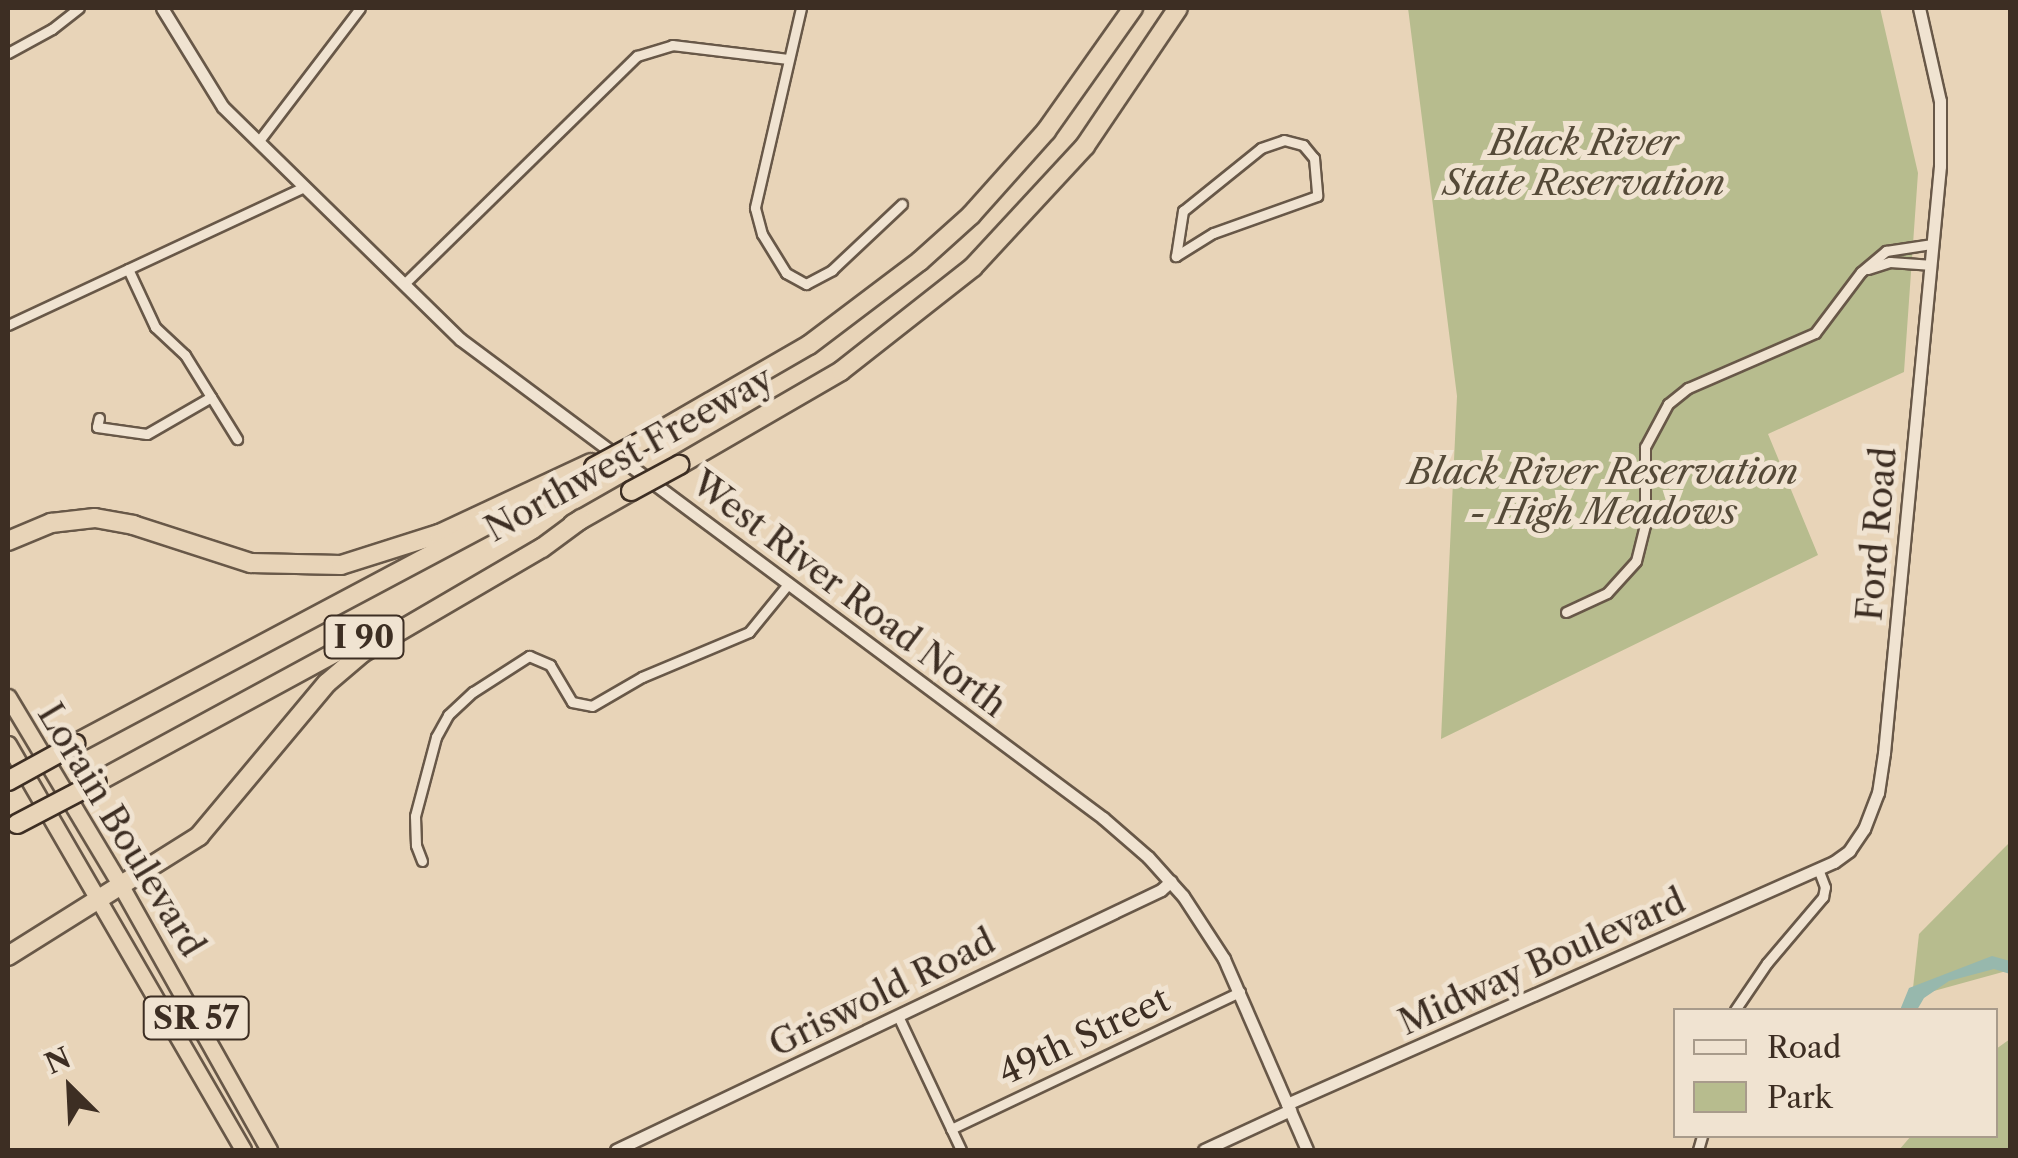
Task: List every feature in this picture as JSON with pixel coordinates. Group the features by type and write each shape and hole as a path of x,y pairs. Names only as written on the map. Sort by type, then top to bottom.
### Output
{"highway":[{"name":"Northwest Freeway","path":"8,781 697,411 846,320 971,215 1046,132 1133,8"},
{"name":"Northwest Freeway","path":"12,827 679,466 841,371 973,267 1085,146 1178,8"},
{"path":"8,541 51,522 95,518 133,525 251,563 341,565 439,534 592,465"},
{"path":"8,956 208,829 302,712 362,652 542,548 581,519"},
{"name":"Lorain Boulevard","path":"8,697 121,886 269,1150"},
{"name":"Lorain Boulevard","path":"8,744 242,1150"}],"street":[{"path":"8,53 52,29 79,8"},
{"name":"West River Road North","path":"162,8 223,107 460,339 1103,818 1171,881 1205,927 1240,992 1307,1150"},
{"path":"258,142 360,8"},
{"path":"801,8 754,214 786,273 800,284 818,280 878,232 902,204"},
{"name":"Ford Road","path":"1818,869 1844,856 1856,843 1873,810 1880,780 1942,116 1919,8"},
{"path":"404,284 636,56 672,45 788,59"},
{"path":"1292,141 1310,151 1316,167 1317,196 1195,243 1176,256 1180,218 1189,204 1272,142 1292,141"},
{"path":"8,325 304,187"},
{"path":"1566,612 1607,592 1636,560 1646,525 1645,447 1668,404 1688,388 1814,332 1861,272 1897,246 1932,244"},
{"path":"1861,272 1890,262 1929,265"},
{"path":"128,269 155,327 185,355 237,439"},
{"path":"99,418 97,427 146,434 211,397"},
{"path":"422,861 416,846 416,816 436,737 448,716 473,692 529,656 550,665 572,702 592,706 642,677 750,632 789,583"},
{"path":"1736,1008 1759,973 1823,897 1818,869"},
{"name":"Midway Boulevard","path":"1204,1150 1289,1107 1818,869"},
{"name":"Griswold Road","path":"616,1150 641,1145 1159,891 1171,881"},
{"name":"49th Street","path":"951,1129 1240,992"},
{"path":"898,1016 962,1150"}],"green space":[{"path":"1408,8 1880,8 1918,173 1904,372 1768,434 1818,555 1441,739 1457,396"},
{"path":"2010,842 2010,970 1912,997 1919,934"},
{"path":"2010,1039 2010,1150 1899,1150 1909,1138 1998,1138 1998,1048"}],"water":[{"path":"1992,956 2010,961 2010,974 1994,969 1949,981 1924,998 1918,1008 1901,1008 1909,988"}],"park label":[{"name":"Black River State Reservation","path":"1584,163"},
{"name":"Black River Reservation - High Meadows","path":"1603,492"}]}
